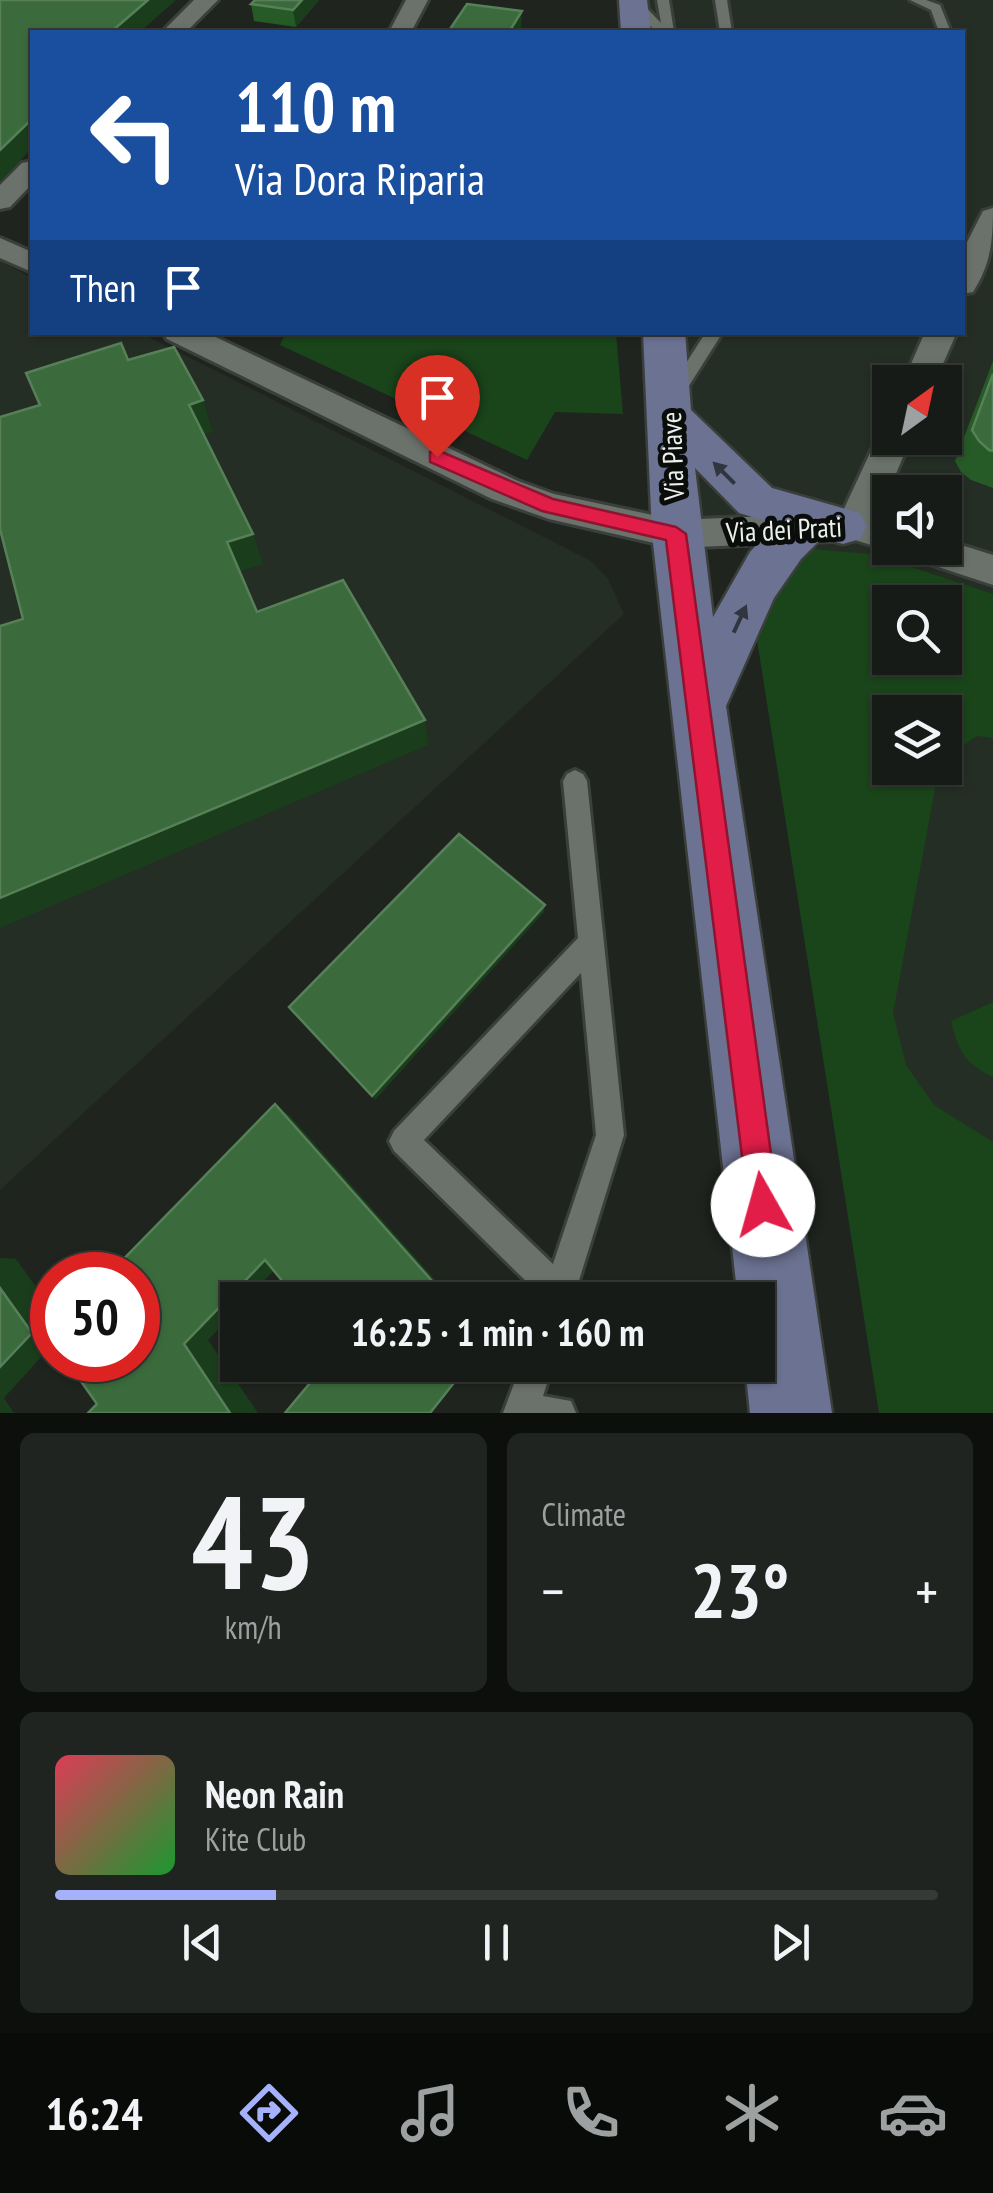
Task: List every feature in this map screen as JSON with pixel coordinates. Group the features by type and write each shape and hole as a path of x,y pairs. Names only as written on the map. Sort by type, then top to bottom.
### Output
{"main road":[{"path":"633,0 636,30"},
{"name":"Via Piave","path":"664,335 676,534 791,1413"},
{"path":"670,409 756,501 848,529"},
{"path":"698,707 761,575 780,546 848,529"}],"street":[{"path":"175,30 206,0"},
{"path":"401,30 416,0"},
{"path":"0,201 30,172"},
{"path":"965,278 993,216"},
{"path":"0,248 30,262"},
{"name":"Via dei Prati","path":"192,335 239,345 506,490 548,506 676,534 848,529"},
{"path":"926,365 940,335"},
{"path":"848,529 885,455"},
{"path":"962,560 993,570"}],"lane":[{"path":"633,0 663,30"},
{"path":"663,0 665,30"},
{"path":"721,0 726,30"},
{"path":"916,0 936,8 944,30"},
{"path":"670,409 712,335"},
{"path":"563,1282 610,1135 576,782"},
{"path":"545,1282 404,1141 591,942"},
{"path":"531,1382 521,1412 558,1413"}],"shaded area":[{"path":"633,0 993,0 993,1413 879,1413 781,567 853,527 676,534 659,335 965,335 965,30 635,30"},
{"path":"0,261 30,277 30,335 145,335 591,561 608,579 624,614 0,1190"}],"green space":[{"path":"285,335 616,335 623,414 555,412 527,460 280,345"},
{"path":"811,549 872,554 872,565 905,565 993,594 993,738 977,736 962,746 962,695 872,695 872,785 936,785 893,1013 906,1065 934,1105 993,1142 993,1413 879,1413 754,621 765,582"},
{"path":"993,1002 993,1077 964,1055 951,1021"}],"building":[{"path":"0,0 148,0 113,30 30,30 30,121 0,150"},
{"path":"255,0 302,0 293,10 251,4"},
{"path":"467,4 522,11 510,30 449,30"},
{"path":"121,343 128,360 174,347 203,400 189,405 253,534 227,542 257,612 343,580 425,720 0,898 0,626 23,619 0,529 0,417 40,405 26,373"},
{"path":"993,374 993,451 972,430"},
{"path":"459,834 545,905 372,1096 289,1007"},
{"path":"275,1104 433,1282 283,1282 265,1260 244,1282 220,1282 220,1307 184,1344 230,1413 88,1413 97,1404 82,1382 160,1382 160,1252 130,1252"},
{"path":"0,1288 30,1335 0,1367"},
{"path":"311,1382 455,1382 430,1413 285,1413"}],"route":[{"path":"437,457 548,506 676,534 763,1205"}]}
